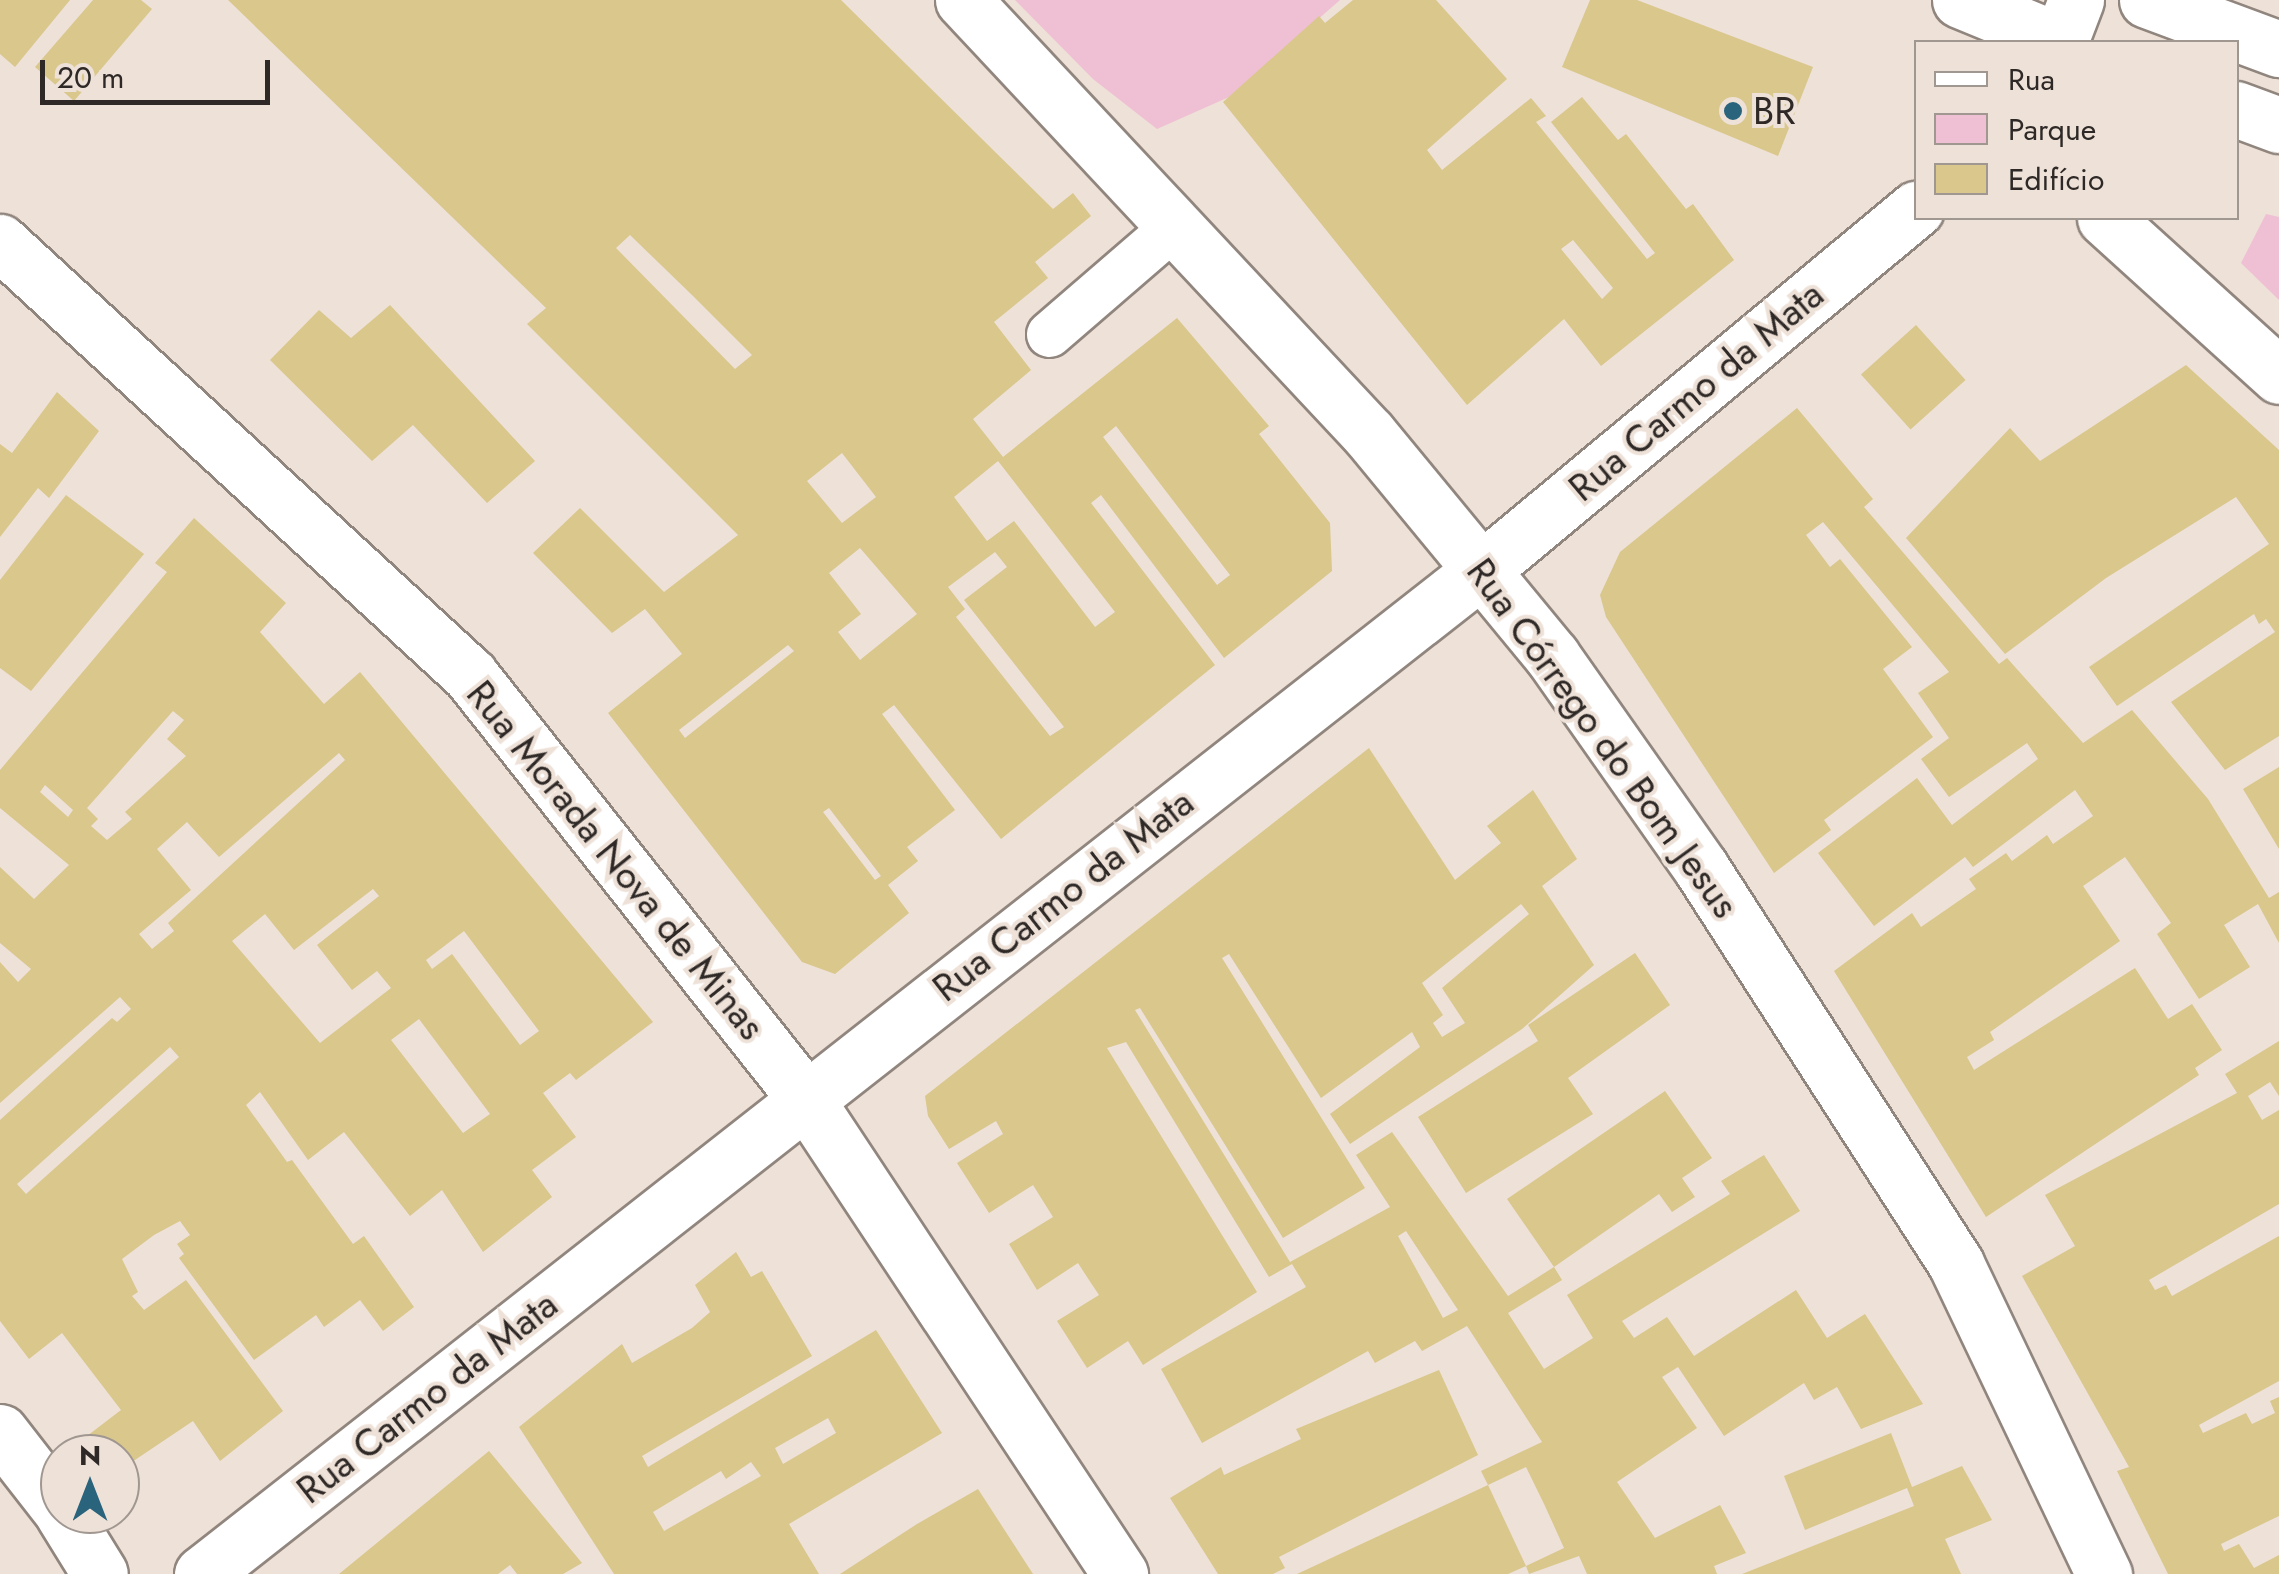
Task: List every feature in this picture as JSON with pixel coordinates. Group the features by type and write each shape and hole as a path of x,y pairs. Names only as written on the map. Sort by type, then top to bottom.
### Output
{"street":[{"name":"Rua Córrego do Bom Jesus","path":"963,0 1369,434 1484,568 1701,868 1956,1264 2104,1574"},
{"path":"1960,0 2056,40"},
{"path":"2062,40 2076,0"},
{"path":"2147,0 2279,49"},
{"path":"2239,110 2279,126"},
{"name":"Rua Carmo da Mata","path":"202,1574 1484,568 1914,211"},
{"path":"2107,220 2279,376"},
{"name":"Rua Morada Nova de Minas","path":"0,242 470,676 805,1098 1120,1574"},
{"path":"0,1432 40,1484"},
{"path":"75,1534 100,1574"}],"lane":[{"path":"1049,334 1174,226"}],"green space":[{"path":"1015,0 1340,0 1229,97 1157,129 1093,79"},
{"path":"2266,214 2279,217 2279,300 2241,263"}],"building":[{"path":"0,0 70,0 15,67 0,54"},
{"path":"93,0 141,0 152,9 74,101 35,67"},
{"path":"228,0 841,0 1053,209 1073,193 1091,216 1035,262 1048,278 994,322 1031,370 973,419 1003,457 1177,318 1269,426 1259,434 1330,523 1332,571 1224,658 1101,495 1091,503 1215,665 1001,839 894,705 882,714 955,810 907,847 918,861 888,885 909,913 835,974 802,962 608,713 682,654 645,609 612,633 533,553 580,508 664,592 738,535 527,324 546,308","holes":["630,235 752,355 735,369 616,248","1116,426 1230,575 1217,585 1103,437","842,453 876,497 842,523 807,481","998,461 1115,612 1095,627 1014,521 987,541 954,497","860,548 917,614 860,660 838,632 861,614 829,573","995,552 1007,567 964,600 1064,727 1050,736 956,617 965,609 948,587","788,645 794,651 685,738 679,730","829,808 881,876 875,880 823,812"]},
{"path":"1353,0 1436,0 1507,79 1427,150 1442,170 1531,98 1546,116 1536,122 1647,259 1655,253 1551,122 1582,97 1618,140 1626,134 1686,209 1693,204 1734,260 1601,366 1564,319 1467,405 1223,102 1319,16 1325,23","holes":["1573,240 1613,288 1602,299 1561,249"]},
{"name":"BR","path":"1590,0 1637,0 1813,67 1778,156 1562,67"},
{"path":"390,305 535,461 487,503 413,425 372,461 270,360 319,310 351,338"},
{"path":"1916,325 1966,380 1911,430 1861,375"},
{"path":"2186,365 2279,450 2279,736 2225,770 2171,702 2275,632 2266,619 2259,624 2254,614 2117,706 2089,667 2269,544 2236,497 2106,578 2005,654 1906,538 2010,428 2040,461"},
{"path":"57,392 99,431 49,498 38,488 0,537 0,444 12,453"},
{"path":"1797,408 1873,499 1864,507 1999,664 2007,658 2083,743 2132,710 2208,799 2269,898 2279,892 2279,943 2258,904 2224,925 2250,967 2199,999 2157,934 2171,923 2125,857 2083,886 2120,941 1990,1032 1994,1040 1967,1057 1974,1070 2135,968 2168,1019 2192,1004 2222,1050 2195,1068 2199,1075 1986,1217 1834,971 1912,913 1921,927 1976,889 1969,879 2006,853 2012,861 2047,835 2053,844 2093,816 2075,790 1973,867 1965,857 1874,926 1818,853 1917,778 1952,825 2038,759 2027,743 1949,797 1921,759 1949,738 1918,693 1949,672 1823,522 1806,535 1830,567 1840,559 1912,647 1883,669 1933,737 1824,820 1831,830 1774,873 1606,617 1600,595 1620,552"},
{"path":"66,495 144,554 31,691 0,668 0,580"},
{"path":"194,518 286,603 260,632 324,704 360,672 653,1022 576,1080 570,1073 543,1093 576,1137 532,1170 552,1197 483,1252 442,1190 410,1216 344,1132 308,1160 260,1092 246,1105 353,1244 364,1236 414,1307 383,1331 360,1300 324,1327 316,1315 254,1360 179,1258 184,1254 177,1244 190,1235 180,1221 122,1259 138,1292 132,1296 144,1310 186,1280 283,1411 220,1461 193,1421 140,1457 140,1434 90,1434 121,1410 62,1333 29,1359 0,1321 0,1120 112,1018 117,1022 131,1009 120,997 0,1103 0,962 18,982 31,969 0,943 0,867 34,899 69,865 0,808 0,770 167,572 155,563","holes":["173,711 184,720 167,739 186,756 125,812 132,819 107,840 91,826 98,819 87,808","339,753 345,760 168,923 174,931 152,949 139,934 191,890 157,849 187,822 219,857","45,785 73,810 68,817 40,792","373,889 379,896 317,945 352,990 377,971 391,988 320,1043 232,941 265,914 294,950","464,931 539,1031 520,1045 452,954 432,969 426,960","419,1019 490,1114 463,1133 391,1040","170,1047 179,1057 26,1194 17,1184"]},
{"path":"1369,748 1455,880 1501,843 1487,826 1533,790 1577,859 1542,886 1594,965 1522,1029 1350,1144 1330,1114 1420,1047 1412,1032 1321,1098 1229,954 1222,958 1365,1188 1283,1238 1140,1008 1135,1010 1290,1262 1390,1207 1356,1155 1392,1132 1508,1296 1554,1267 1562,1280 1508,1313 1544,1369 1593,1338 1567,1295 1730,1194 1721,1181 1764,1155 1800,1211 1622,1321 1634,1338 1667,1317 1694,1356 1796,1290 1827,1338 1865,1314 1923,1404 1861,1429 1837,1387 1814,1400 1804,1383 1724,1436 1678,1367 1662,1377 1697,1428 1617,1482 1655,1538 1720,1505 1746,1553 1714,1566 1717,1574 1587,1574 1579,1556 1529,1574 1526,1566 1564,1548 1545,1506 1526,1467 1488,1485 1481,1471 1542,1442 1467,1326 1422,1351 1415,1341 1375,1363 1368,1351 1202,1443 1161,1369 1306,1287 1292,1264 1269,1277 1126,1042 1107,1048 1257,1292 1143,1365 1128,1341 1087,1368 1057,1321 1099,1295 1078,1263 1037,1290 1009,1244 1053,1217 1033,1185 989,1213 957,1163 1003,1134 996,1121 949,1149 928,1116 925,1096","holes":["1521,904 1529,914 1442,988 1465,1023 1442,1037 1433,1023 1443,1015 1422,983","1406,1231 1458,1310 1443,1318 1398,1236"]},
{"path":"2279,767 2279,849 2243,789"},
{"path":"1635,953 1670,1005 1568,1078 1593,1114 1466,1193 1418,1117 1538,1041 1528,1025"},
{"path":"2279,1041 2279,1096 2270,1082 2248,1096 2262,1120 2279,1110 2279,1204 2149,1280 2155,1290 2166,1285 2172,1296 2279,1236 2279,1381 2199,1425 2203,1433 2246,1413 2252,1424 2275,1413 2270,1401 2279,1397 2279,1516 2221,1544 2224,1551 2239,1544 2254,1568 2279,1555 2279,1574 2168,1574 2117,1471 2129,1467 2022,1276 2075,1246 2045,1195 2237,1093 2225,1074"},
{"path":"1665,1091 1712,1158 1682,1178 1695,1197 1672,1212 1659,1194 1554,1267 1507,1199"},
{"path":"736,1252 751,1277 762,1271 812,1356 642,1456 648,1467 876,1330 942,1433 789,1524 819,1574 614,1574 519,1427 622,1344 632,1363 692,1328 710,1312 695,1285","holes":["828,1418 836,1433 783,1464 775,1448","751,1462 761,1476 664,1531 653,1512 721,1471 726,1479"]},
{"path":"1439,1370 1478,1455 1279,1557 1285,1568 1273,1574 1218,1574 1170,1498 1221,1467 1224,1475 1301,1439 1296,1429"},
{"path":"1891,1433 1912,1487 1962,1466 1992,1520 1945,1539 1961,1574 1742,1574 1914,1506 1907,1488 1805,1530 1784,1476"},
{"path":"489,1451 582,1563 563,1574 517,1574 510,1565 498,1574 339,1574"},
{"path":"1488,1485 1526,1566 1508,1574 1297,1574"},
{"path":"978,1489 1033,1574 840,1574 917,1524"}],"place":[{"name":"BR","path":"1733,111"}]}
